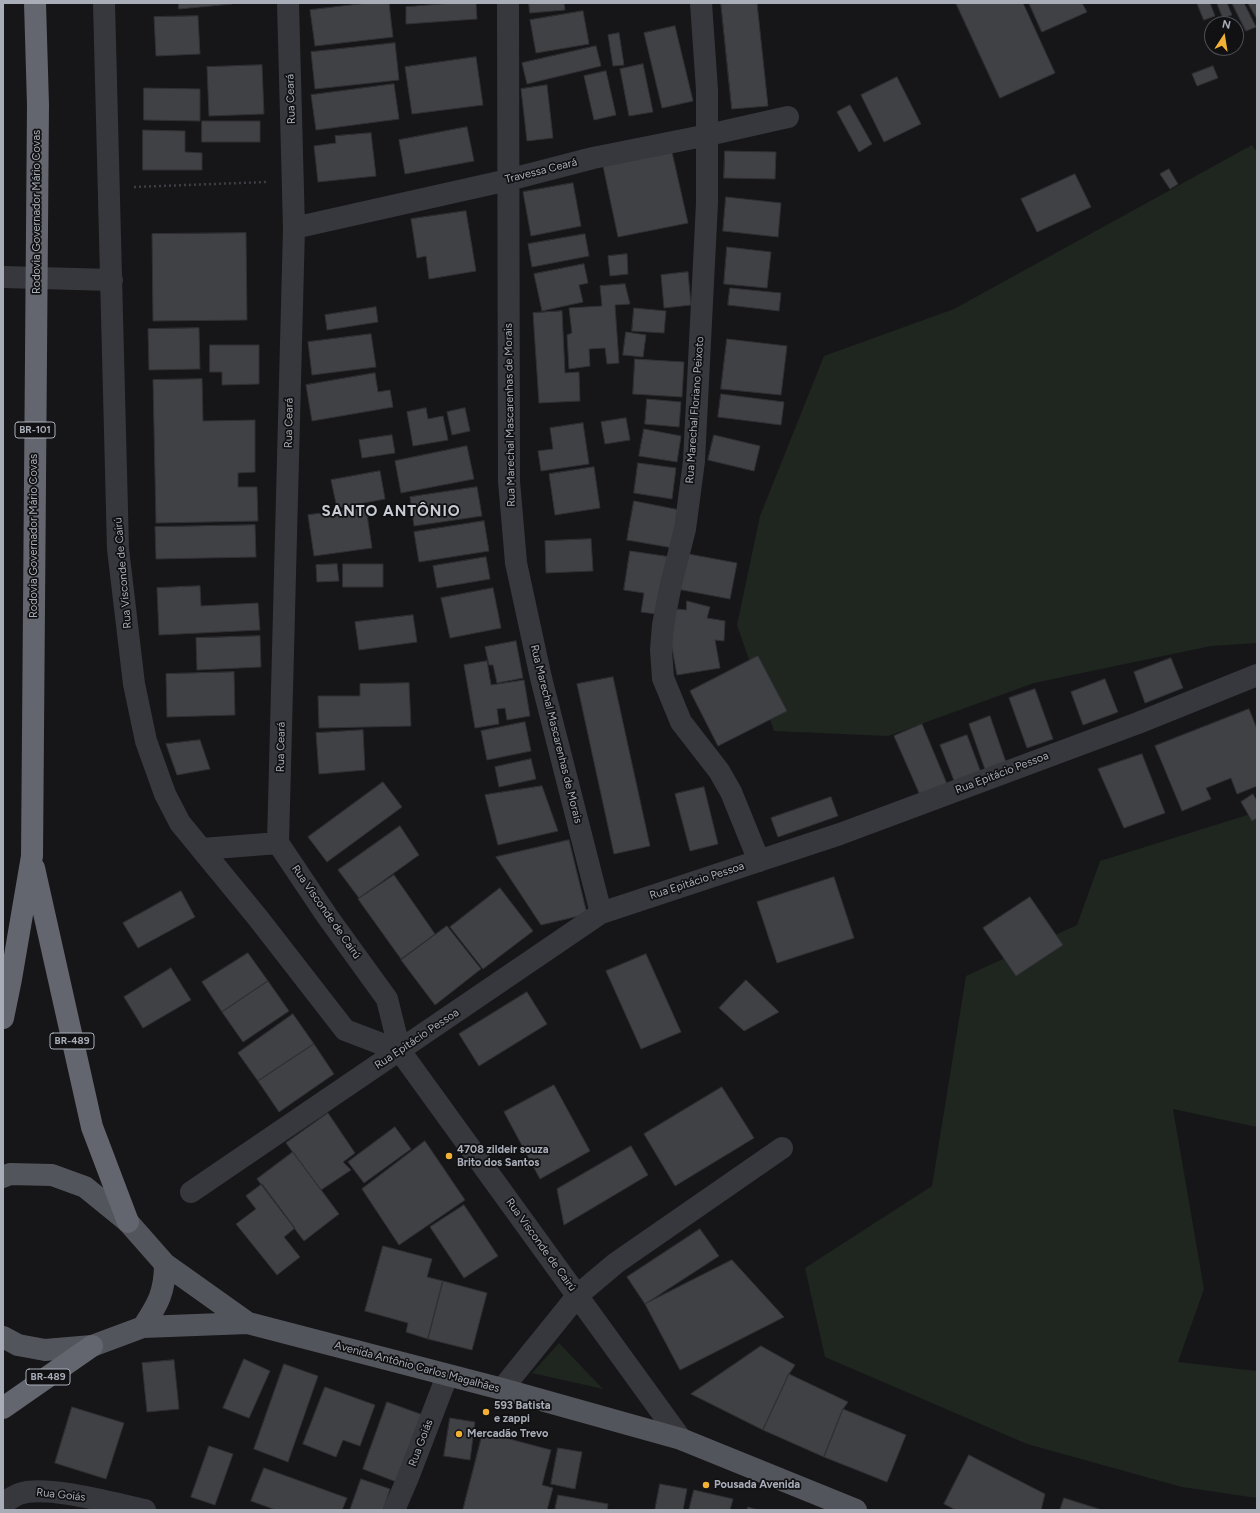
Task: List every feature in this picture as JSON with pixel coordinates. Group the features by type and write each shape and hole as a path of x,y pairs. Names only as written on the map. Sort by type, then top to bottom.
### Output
{"highway":[{"name":"Rodovia Governador Mário Covas","path":"3,1018 32,856 38,105 35,3"},
{"name":"BR-489","path":"32,856 92,1127 128,1222"},
{"name":"BR-489","path":"3,1408 92,1346"}],"main road":[{"name":"BR-489","path":"3,1177 10,1174 52,1175 85,1187 128,1222 165,1264 248,1323"},
{"path":"143,1327 160,1299 165,1281 165,1264"},
{"name":"BR-489","path":"3,1337 18,1346 45,1350 92,1346 143,1327 248,1323"},
{"name":"Avenida Antônio Carlos Magalhães","path":"248,1323 502,1389 681,1439 856,1510"}],"street":[{"name":"Rua Visconde de Cairú","path":"104,3 118,549 134,684 146,741 165,794 180,823 258,918 345,1030 400,1051"},
{"name":"Rua Ceará","path":"278,843 294,228 294,181 288,3"},
{"name":"Rua Marechal Mascarenhas de Morais","path":"508,3 509,481 516,564 542,678 601,913"},
{"name":"Rua Marechal Floriano Peixoto","path":"701,3 707,90 707,202 694,462 685,529 671,584 663,625 661,650 663,678 681,722 719,771 731,792 759,861"},
{"name":"Travessa Ceará","path":"294,228 508,180 593,158 788,117"},
{"path":"3,277 112,280"},
{"name":"Rua Epitácio Pessoa","path":"191,1192 601,913 848,832 1138,723 1257,675"},
{"path":"202,849 278,843"},
{"name":"Rua Visconde de Cairú","path":"278,843 326,916 387,999 400,1051 681,1439"},
{"path":"502,1389 578,1295 616,1263 782,1148"},
{"name":"Rua Goiás","path":"394,1510 448,1376"},
{"name":"Rua Goiás","path":"3,1503 19,1494 39,1490 83,1496 145,1510"}],"path":[{"path":"109,188 294,181"}],"shaded area":[{"path":"1252,145 1257,152 1257,643 1211,646 1034,683 888,736 774,731 737,625 760,516 824,356 954,309"},
{"path":"1257,812 1257,1127 1173,1109 1204,1289 1178,1362 1257,1371 1257,1498 1182,1487 1027,1444 825,1357 805,1268 932,1186 966,976 1077,925 1100,861"},
{"path":"559,1343 603,1389 532,1373"}],"building":[{"path":"179,3 232,3 232,4 179,9"},
{"path":"368,3 389,3 393,37 315,46 310,10"},
{"path":"454,3 476,3 477,19 406,24 406,7"},
{"path":"529,3 564,3 565,10 530,13"},
{"path":"721,3 757,3 768,106 732,109"},
{"path":"956,3 1023,3 1055,73 1000,98"},
{"path":"1029,3 1082,3 1087,12 1042,32"},
{"path":"1197,3 1210,3 1215,16 1204,16 1204,20"},
{"path":"1217,3 1227,3 1232,15 1222,16"},
{"path":"1232,3 1244,3 1256,27 1246,31 1244,27 1244,16 1238,16"},
{"path":"1248,3 1257,3 1257,19"},
{"path":"583,11 589,44 536,53 530,20"},
{"path":"198,16 200,54 156,56 154,17"},
{"path":"675,26 693,101 662,108 644,33"},
{"path":"619,33 624,65 613,66 608,35"},
{"path":"395,43 399,80 315,89 311,52"},
{"path":"596,46 601,66 527,84 522,63"},
{"path":"476,57 483,105 412,114 405,67"},
{"path":"643,64 653,112 629,116 620,69"},
{"path":"262,65 264,114 209,116 207,67"},
{"path":"1213,66 1218,78 1197,86 1192,74"},
{"path":"606,71 616,115 594,120 584,76"},
{"path":"897,77 921,124 884,142 861,95"},
{"path":"394,84 399,119 316,130 311,95"},
{"path":"547,85 553,138 527,141 521,89"},
{"path":"144,88 200,89 200,121 144,120"},
{"path":"850,105 872,144 859,152 837,112"},
{"path":"202,121 260,121 260,142 202,142"},
{"path":"467,127 474,161 405,174 399,140"},
{"path":"143,130 185,131 185,152 202,153 202,170 143,170"},
{"path":"371,133 376,176 318,182 314,146 336,143 335,136"},
{"path":"725,151 776,152 775,179 724,178"},
{"path":"672,152 688,223 618,237 603,166"},
{"path":"1169,169 1178,184 1170,189 1160,174"},
{"path":"1075,174 1091,207 1037,232 1021,199"},
{"path":"573,183 581,226 531,236 523,192"},
{"path":"726,197 781,203 778,237 723,231"},
{"path":"466,211 476,271 429,279 426,256 417,258 411,219"},
{"path":"246,233 247,320 153,321 152,234"},
{"path":"585,234 589,256 532,267 528,244"},
{"path":"727,247 771,252 767,288 724,284"},
{"path":"627,254 628,274 610,276 608,256"},
{"path":"584,264 588,283 579,285 583,302 542,311 534,274"},
{"path":"688,272 691,305 664,308 661,275"},
{"path":"625,284 630,304 615,305 619,363 607,364 605,348 589,349 590,366 569,369 567,335 572,333 569,308 602,306 600,286"},
{"path":"730,288 781,293 779,311 728,305"},
{"path":"376,307 378,322 327,330 325,315"},
{"path":"634,308 666,311 664,333 632,331"},
{"path":"562,311 565,373 579,372 580,401 539,403 533,313"},
{"path":"199,328 200,369 149,370 148,329"},
{"path":"626,332 646,335 643,357 623,355"},
{"path":"371,334 376,367 312,375 308,342"},
{"path":"727,339 787,346 781,395 721,389"},
{"path":"210,345 259,345 259,384 222,385 222,372 210,372"},
{"path":"635,359 684,362 682,397 633,394"},
{"path":"375,373 378,392 390,390 393,407 312,421 306,385"},
{"path":"202,379 203,421 255,420 255,472 238,473 238,487 257,487 258,521 156,523 153,380"},
{"path":"721,394 784,402 781,425 718,417"},
{"path":"647,399 681,402 679,427 645,424"},
{"path":"426,408 428,419 443,416 448,440 413,446 407,412"},
{"path":"465,408 470,431 452,435 447,412"},
{"path":"626,418 630,440 605,444 601,422"},
{"path":"583,423 589,464 541,471 538,451 553,449 550,428"},
{"path":"644,429 681,436 677,462 639,456"},
{"path":"392,435 395,453 362,458 359,440"},
{"path":"714,435 760,446 754,471 708,460"},
{"path":"467,446 474,479 401,493 395,461"},
{"path":"638,463 676,468 672,499 634,493"},
{"path":"594,467 600,508 555,515 549,474"},
{"path":"380,471 385,499 337,508 331,480"},
{"path":"477,487 482,516 414,526 410,497"},
{"path":"634,501 680,510 673,548 627,540"},
{"path":"366,508 372,548 314,556 308,515"},
{"path":"484,521 489,551 419,562 414,532"},
{"path":"255,525 256,557 156,559 155,527"},
{"path":"591,539 593,571 546,573 545,541"},
{"path":"630,551 671,557 663,615 641,612 644,593 624,590"},
{"path":"683,553 737,563 730,599 677,589"},
{"path":"486,557 490,579 437,588 433,566"},
{"path":"337,564 339,581 317,582 316,565"},
{"path":"343,564 383,564 383,587 343,587"},
{"path":"200,586 201,606 258,603 260,630 159,635 157,588"},
{"path":"493,588 501,628 450,638 441,598"},
{"path":"687,601 710,607 707,618 725,621 724,641 715,640 720,668 677,675 671,643 676,609 686,610"},
{"path":"413,615 417,642 359,650 355,622"},
{"path":"260,636 261,667 197,670 196,638"},
{"path":"516,641 523,678 497,683 493,665 489,665 485,647"},
{"path":"758,656 787,711 718,746 690,691"},
{"path":"1171,658 1183,688 1145,703 1134,672"},
{"path":"487,661 491,685 524,680 530,716 507,720 505,708 497,709 499,724 475,728 464,665"},
{"path":"234,672 235,715 167,717 166,674"},
{"path":"613,677 650,846 614,854 577,684"},
{"path":"1105,679 1118,712 1083,725 1071,692"},
{"path":"409,683 411,726 319,728 318,696 360,696 360,684"},
{"path":"1035,689 1053,739 1027,748 1009,698"},
{"path":"1249,709 1257,729 1257,786 1237,794 1231,778 1206,788 1211,799 1182,811 1155,746"},
{"path":"990,716 1009,771 988,778 969,724"},
{"path":"525,722 531,751 487,760 481,731"},
{"path":"922,724 947,784 920,795 894,736"},
{"path":"363,730 365,770 319,774 316,733"},
{"path":"967,735 983,778 957,788 940,745"},
{"path":"200,740 210,769 177,775 166,744"},
{"path":"1142,754 1165,813 1124,828 1098,769"},
{"path":"531,759 536,779 499,787 495,767"},
{"path":"383,782 402,807 327,862 308,837"},
{"path":"542,786 558,831 498,845 485,795"},
{"path":"704,787 718,844 690,851 675,794"},
{"path":"1253,794 1257,801 1257,818 1252,821 1241,802"},
{"path":"831,797 838,816 778,837 771,818"},
{"path":"400,826 419,855 359,898 338,870"},
{"path":"569,840 587,914 541,925 496,857"},
{"path":"394,875 435,934 401,959 358,899"},
{"path":"834,877 854,938 777,963 757,902"},
{"path":"500,888 533,931 483,969 450,927"},
{"path":"181,891 195,917 138,948 123,923"},
{"path":"1030,897 1063,945 1016,976 983,928"},
{"path":"447,926 481,969 435,1005 401,960"},
{"path":"248,953 268,981 222,1012 202,982"},
{"path":"646,954 681,1032 641,1049 606,971"},
{"path":"171,968 191,1000 143,1028 124,997"},
{"path":"746,980 779,1012 744,1031 719,1008"},
{"path":"268,981 289,1011 243,1042 222,1012"},
{"path":"527,992 547,1024 479,1066 459,1034"},
{"path":"293,1014 314,1044 258,1081 238,1053"},
{"path":"314,1044 334,1074 279,1112 258,1081"},
{"path":"554,1085 590,1151 540,1179 504,1112"},
{"path":"722,1087 754,1138 675,1186 644,1134"},
{"path":"328,1113 355,1153 343,1162 351,1170 321,1190 286,1143"},
{"path":"395,1127 411,1149 364,1183 348,1162"},
{"path":"425,1141 465,1200 399,1245 362,1189"},
{"path":"631,1146 648,1175 564,1225 557,1189"},
{"path":"293,1152 339,1214 304,1241 257,1179"},
{"path":"262,1184 295,1228 284,1237 300,1257 277,1275 236,1224 256,1209 246,1196"},
{"path":"464,1205 498,1256 464,1278 430,1227"},
{"path":"700,1229 719,1256 645,1304 627,1277"},
{"path":"383,1246 432,1259 427,1277 443,1281 428,1339 406,1332 408,1323 365,1311"},
{"path":"732,1260 784,1317 680,1370 645,1304"},
{"path":"443,1281 487,1293 472,1350 428,1339"},
{"path":"761,1346 795,1365 789,1374 763,1430 691,1394"},
{"path":"244,1359 270,1371 249,1418 223,1408"},
{"path":"174,1360 179,1409 147,1412 142,1363"},
{"path":"284,1364 318,1376 288,1462 254,1449"},
{"path":"789,1374 848,1402 843,1409 824,1457 763,1430"},
{"path":"325,1387 375,1405 360,1446 343,1440 336,1457 303,1444"},
{"path":"387,1402 423,1415 399,1483 363,1469"},
{"path":"72,1407 124,1423 106,1479 55,1463"},
{"path":"843,1409 906,1435 887,1482 824,1457"},
{"path":"450,1418 475,1422 470,1460 444,1456"},
{"path":"483,1432 551,1450 542,1485 553,1488 547,1510 463,1510"},
{"path":"209,1446 233,1454 215,1505 191,1497"},
{"path":"558,1448 582,1452 575,1489 551,1484"},
{"path":"969,1455 1045,1494 1041,1510 956,1510 944,1504"},
{"path":"264,1468 347,1498 342,1510 276,1510 251,1501"},
{"path":"361,1479 390,1489 383,1510 350,1510"},
{"path":"660,1484 687,1489 683,1510 655,1510"},
{"path":"694,1490 733,1499 730,1510 689,1510"},
{"path":"558,1495 608,1504 607,1510 555,1510"},
{"path":"1064,1498 1102,1510 1060,1510"},
{"path":"748,1507 758,1510 747,1510"}],"place":[{"name":"4708 zildeir souza Brito dos Santos","path":"449,1156"},
{"name":"593 Batista e zappi","path":"486,1412"},
{"name":"Mercadão Trevo","path":"459,1434"},
{"name":"Pousada Avenida","path":"706,1485"}],"district":[{"name":"SANTO ANTÔNIO","path":"391,512"}]}
